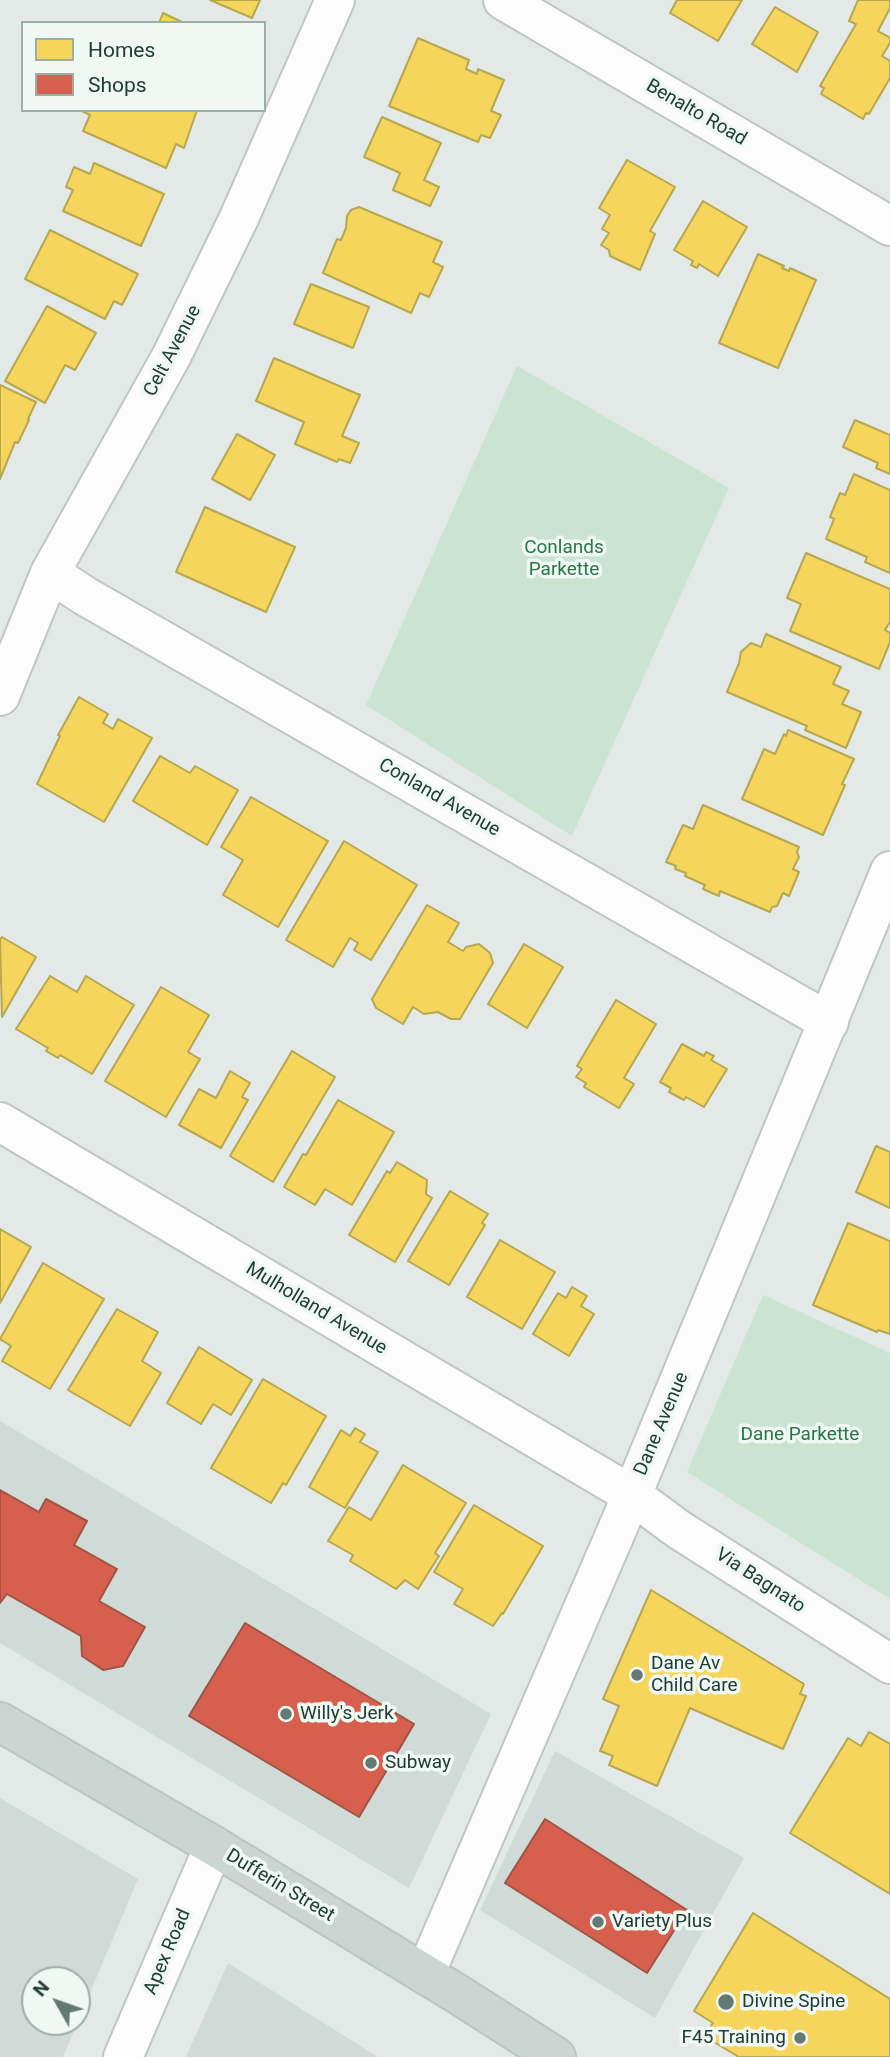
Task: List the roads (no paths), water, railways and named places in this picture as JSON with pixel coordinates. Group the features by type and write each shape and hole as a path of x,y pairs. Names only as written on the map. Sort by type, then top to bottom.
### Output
{"main road":[{"name":"Dufferin Street","path":"0,1722 214,1846 425,1974 555,2057"}],"street":[{"name":"Celt Avenue","path":"0,696 50,573 172,357 239,218 335,0"},
{"name":"Benalto Road","path":"503,0 890,226"},
{"name":"Conland Avenue","path":"50,573 85,596 829,1023"},
{"name":"Dane Avenue","path":"425,1974 632,1495 890,871"},
{"name":"Mulholland Avenue","path":"0,1122 632,1495"},
{"name":"Via Bagnato","path":"632,1495 678,1529 890,1664"},
{"name":"Apex Road","path":"123,2057 214,1846"}],"place":[{"name":"Dane Av Child Care","path":"637,1675"},
{"name":"Willy's Jerk","path":"286,1714"},
{"name":"Subway","path":"371,1763"},
{"name":"Variety Plus","path":"598,1922"},
{"name":"Divine Spine","path":"726,2002"},
{"name":"F45 Training","path":"800,2038"}],"park label":[{"name":"Conlands Parkette","path":"564,559"},
{"name":"Dane Parkette","path":"800,1435"}]}
